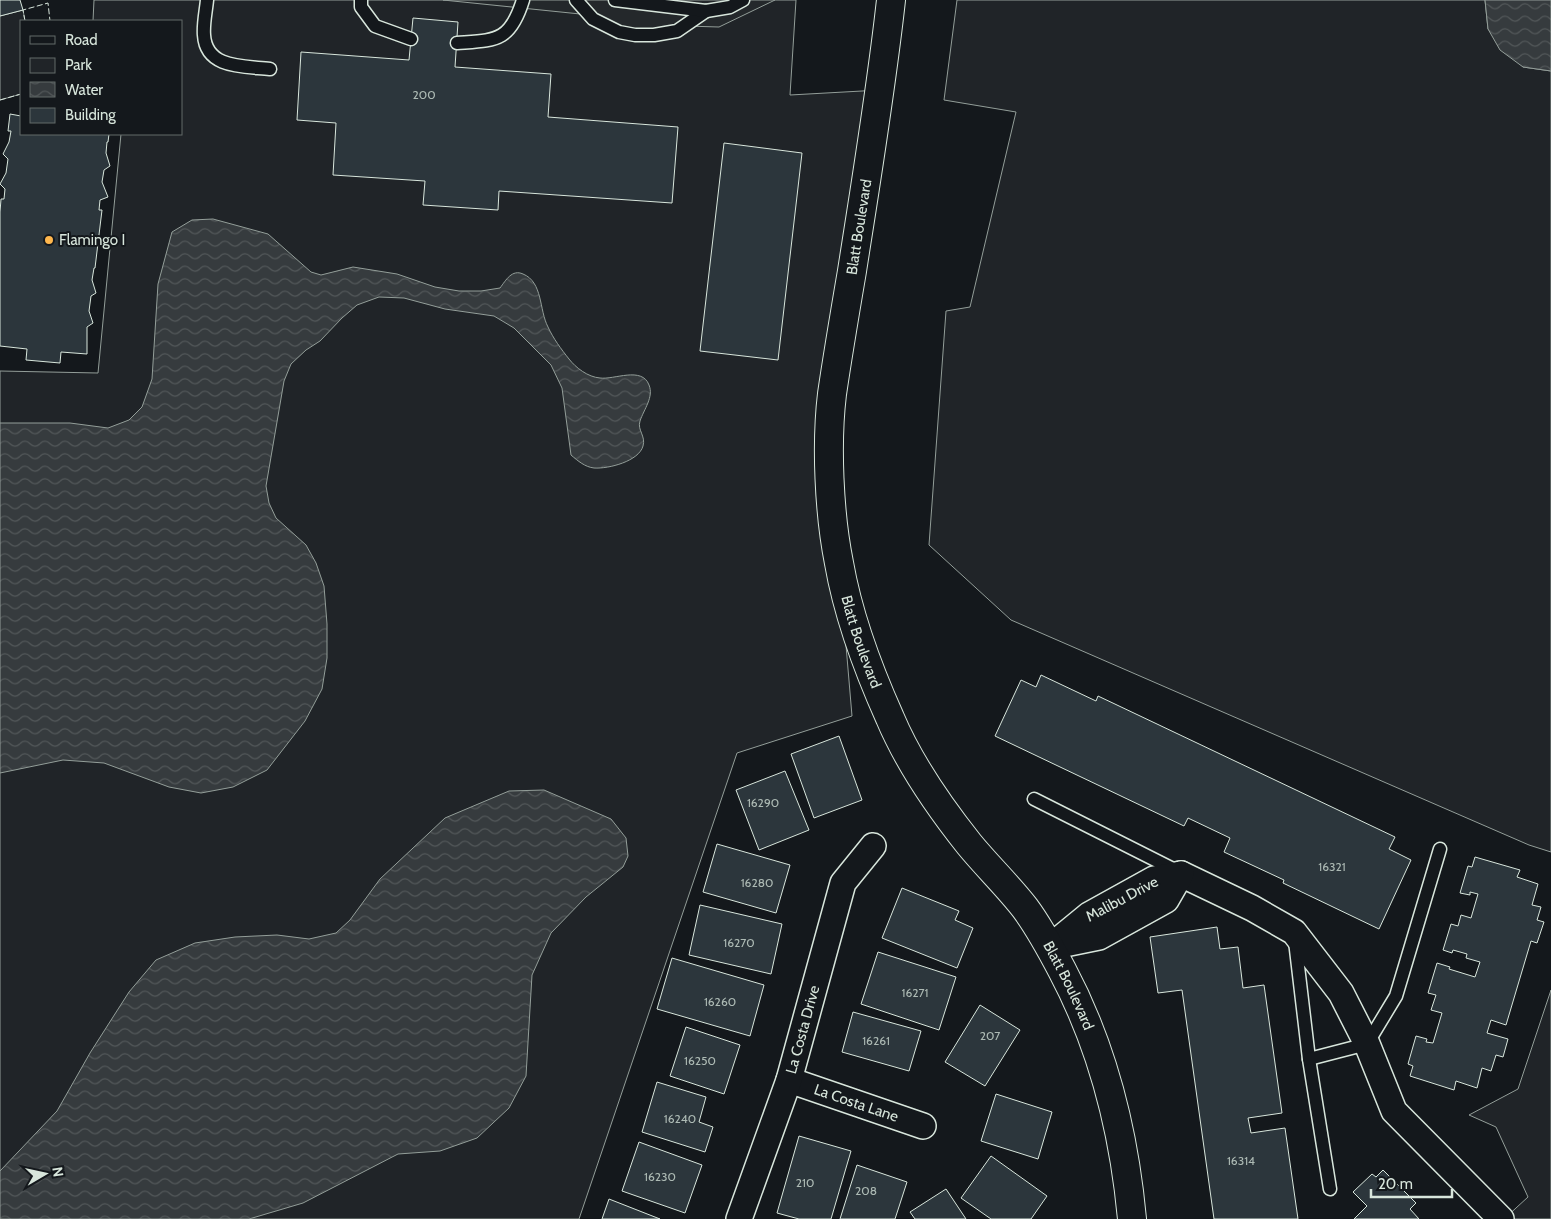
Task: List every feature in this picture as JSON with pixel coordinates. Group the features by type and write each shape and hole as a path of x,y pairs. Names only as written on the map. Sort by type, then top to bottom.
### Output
{"street":[{"name":"Blatt Boulevard","path":"891,0 885,61 832,397 830,460 832,510 838,563 852,614 890,720 918,773 943,810 1026,909 1050,947 1077,998 1106,1074 1125,1155 1132,1219"},
{"name":"La Costa Drive","path":"739,1219 789,1080 843,883 873,846"},
{"name":"Malibu Drive","path":"1050,947 1099,937 1166,900 1181,874 1252,908 1294,932"},
{"path":"1294,932 1342,993 1367,1044 1394,1111 1501,1219"},
{"name":"La Costa Lane","path":"789,1080 923,1126"}],"lane":[{"path":"208,0 203,33 207,50 211,55 230,64 270,69"},
{"path":"361,0 361,7 375,26 411,39"},
{"path":"457,43 495,40 509,29 523,0"},
{"path":"576,0 593,19 619,32 635,36 677,31 706,11"},
{"path":"615,0 706,11 730,7 743,0"},
{"name":"Malibu Drive","path":"1034,799 1181,874"},
{"path":"1309,1059 1367,1044 1396,996 1440,849"},
{"path":"1294,932 1309,1059 1330,1189"}],"green space":[{"path":"94,0 796,0 790,95 880,90 832,397 839,563 852,716 737,753 579,1219 0,1219 0,371 98,373 121,135 182,135 182,20 93,20"},
{"path":"957,0 1485,0 1488,29 1523,67 1551,71 1551,852 1529,845 1011,620 929,545 946,311 970,307 1016,112 944,100"},
{"path":"23,10 25,20 20,20 20,94 0,100 0,16"},
{"path":"1551,990 1551,1219 1504,1219 1528,1197 1496,1127 1469,1115 1518,1089"}],"shaded area":[{"path":"443,0 775,0 719,27 685,26 635,35 590,15"}],"water":[{"path":"1485,0 1551,0 1551,71 1523,67 1500,50 1488,29"},
{"path":"213,219 268,234 311,272 321,275 353,267 397,274 435,287 459,291 481,291 500,288 512,274 523,274 534,283 550,331 575,366 583,372 596,377 606,378 634,375 645,379 649,385 650,394 639,424 644,442 643,446 636,456 630,460 600,468 588,466 571,455 562,388 551,365 514,328 494,316 445,309 404,298 379,297 357,305 320,341 306,350 291,364 284,381 266,486 269,503 276,518 306,545 316,563 324,586 327,658 322,689 305,721 267,770 233,787 201,793 169,787 104,763 63,760 0,773 0,423 70,423 108,428 129,420 142,407 152,379 158,284 172,232 192,220"},
{"path":"544,790 611,819 626,838 628,856 623,867 586,897 551,933 532,975 526,1076 509,1108 477,1138 440,1151 398,1154 303,1203 249,1219 0,1219 0,1171 57,1111 90,1053 129,992 156,960 195,943 235,937 277,935 309,939 336,933 350,920 380,879 445,818 509,791"}],"building":[{"path":"0,0 20,0 23,10 0,16"},
{"path":"413,18 458,22 455,67 551,74 548,117 678,127 672,203 499,191 498,210 423,205 425,181 333,175 336,123 297,120 301,52 409,60"},
{"name":"Flamingo I","path":"10,114 20,116 20,135 109,135 106,153 110,166 104,170 102,182 108,197 100,200 99,210 102,210 92,280 96,293 91,296 89,311 93,323 87,327 87,354 61,352 60,363 26,360 27,349 0,346 0,212 1,199 4,199 5,189 0,184 6,173 8,159 3,154 9,142 11,131 8,131"},
{"path":"724,143 802,153 778,360 700,351"},
{"path":"1041,675 1096,701 1098,696 1395,837 1389,849 1411,860 1379,929 1283,883 1284,880 1224,852 1230,838 1188,818 1184,826 995,736 1021,680 1036,687"},
{"path":"839,736 862,800 814,818 791,754"},
{"path":"785,771 809,830 759,850 736,790"},
{"path":"717,844 790,865 776,913 703,892"},
{"path":"1475,857 1520,870 1517,877 1538,884 1532,905 1541,907 1537,920 1544,922 1537,943 1531,941 1506,1025 1491,1020 1487,1033 1508,1039 1503,1057 1496,1055 1491,1071 1482,1068 1477,1088 1456,1081 1454,1090 1410,1076 1413,1066 1408,1064 1416,1036 1427,1039 1426,1042 1433,1043 1442,1013 1431,1010 1436,995 1428,993 1437,963 1475,977 1480,962 1466,958 1467,954 1453,950 1452,953 1443,950 1451,924 1458,926 1461,915 1471,918 1478,894 1470,892 1470,895 1460,893 1468,866 1472,867"},
{"path":"902,888 959,911 955,920 973,928 957,968 882,938"},
{"path":"700,905 782,924 771,974 689,955"},
{"path":"1217,927 1220,949 1238,947 1243,988 1264,985 1282,1113 1248,1118 1251,1133 1285,1128 1298,1219 1214,1219 1182,990 1158,993 1150,937"},
{"path":"878,952 956,977 939,1030 861,1004"},
{"path":"672,958 764,985 750,1036 657,1009"},
{"path":"980,1005 1020,1030 985,1086 945,1062"},
{"path":"853,1012 921,1031 909,1071 842,1052"},
{"path":"686,1027 740,1045 724,1094 670,1076"},
{"path":"657,1082 706,1097 699,1122 713,1127 705,1152 642,1132"},
{"path":"996,1094 1052,1112 1038,1159 981,1141"},
{"path":"799,1136 851,1151 831,1219 799,1219 777,1213"},
{"path":"639,1142 702,1165 685,1213 622,1191"},
{"path":"991,1156 1047,1196 1031,1219 991,1219 961,1198"},
{"path":"857,1165 907,1182 895,1219 840,1219"},
{"path":"1383,1170 1416,1203 1410,1209 1419,1219 1354,1219 1367,1206 1353,1192 1372,1174 1376,1177"},
{"path":"946,1189 966,1219 915,1219 910,1212"},
{"path":"609,1199 660,1219 602,1219"}],"fence":[{"path":"25,20 23,10 48,3 50,20"},
{"path":"0,100 20,94"}],"place":[{"name":"Flamingo I","path":"49,240"}]}
